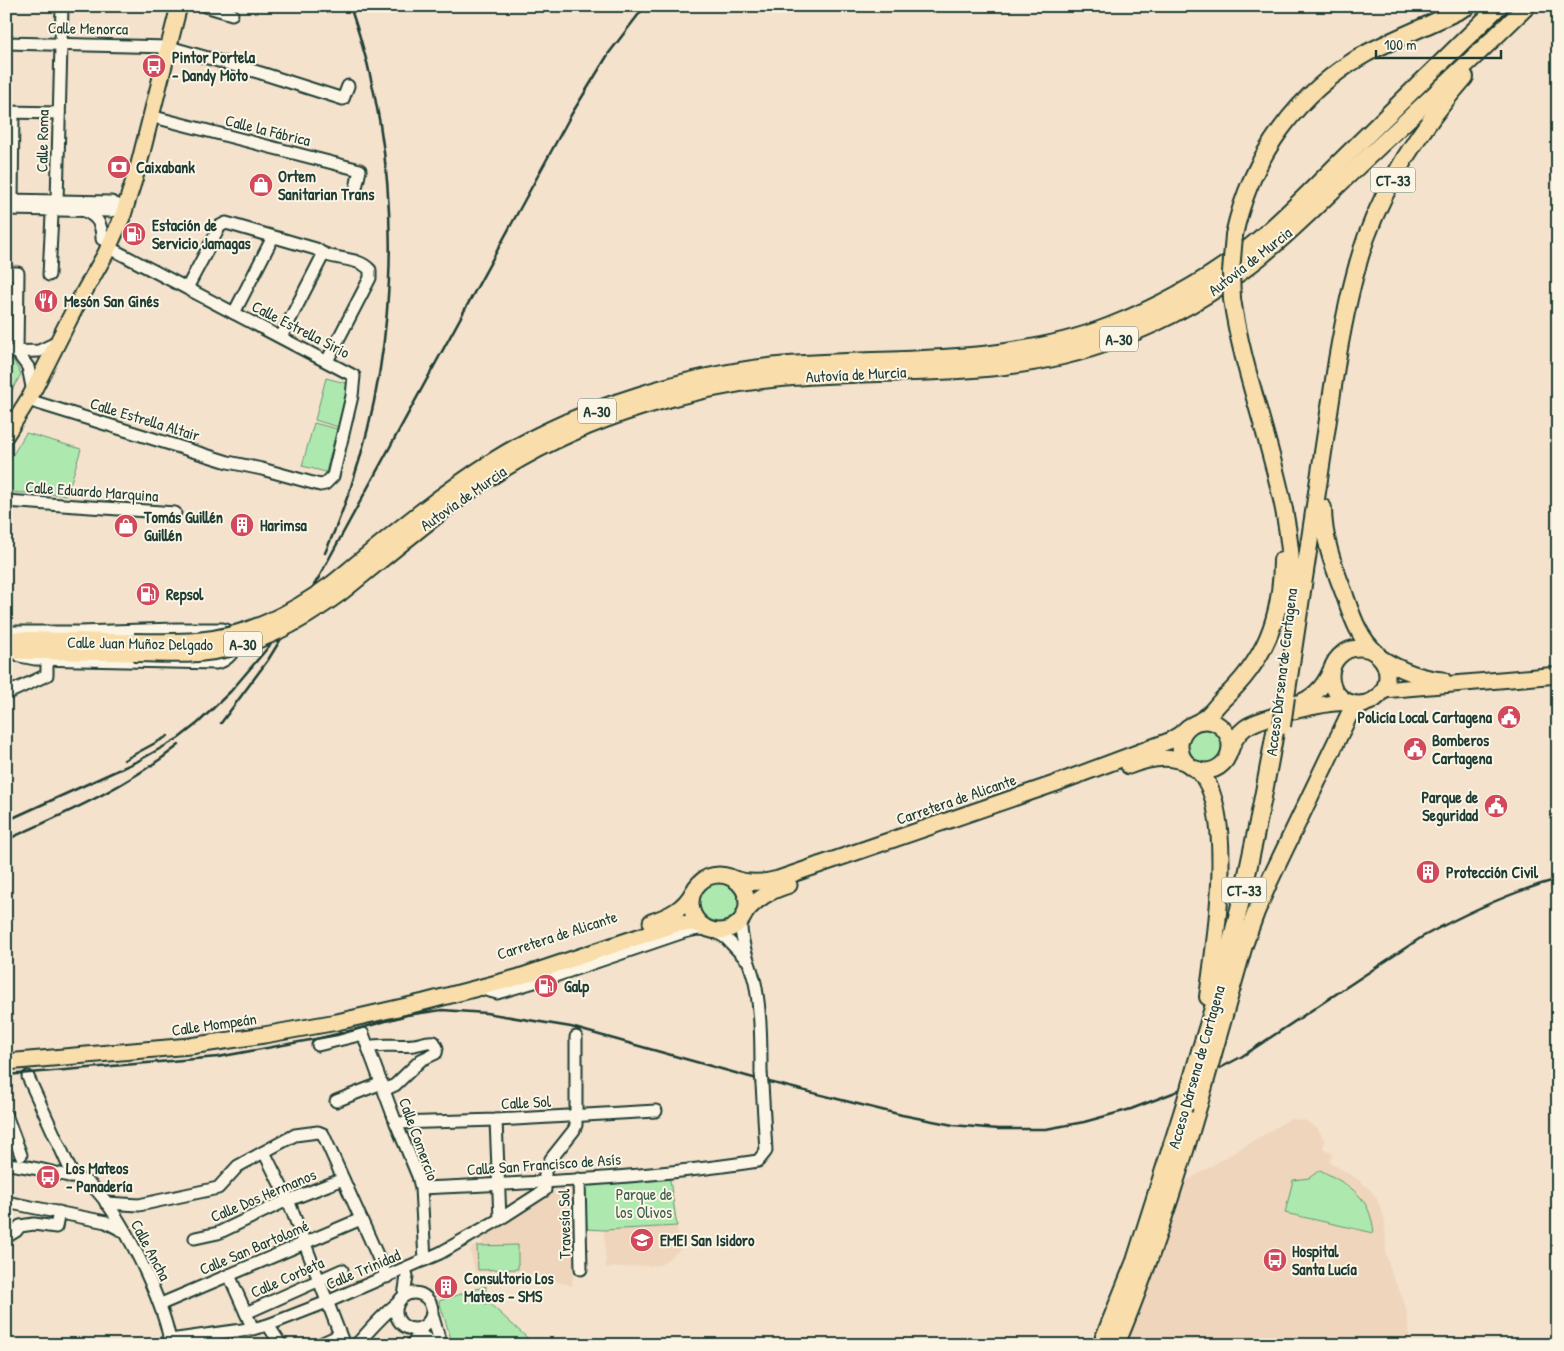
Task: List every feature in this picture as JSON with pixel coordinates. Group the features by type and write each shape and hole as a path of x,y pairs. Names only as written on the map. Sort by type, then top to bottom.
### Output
{"highway":[{"name":"Acceso Dársena de Cartagena","path":"1283,698 1291,615 1291,551 1281,495 1238,336 1232,299 1231,272 1234,235 1241,208 1256,168 1273,139 1290,116 1315,90 1338,71 1368,53 1468,6"},
{"name":"Autovía de Murcia","path":"134,647 186,654 223,650 255,641 290,626 331,600 416,530 504,468 565,437 620,414 678,397 750,382 907,366 1058,343 1108,327 1153,307 1191,288 1236,257 1271,228 1500,6"},
{"name":"Acceso Dársena de Cartagena","path":"1225,1010 1263,839 1283,698 1340,346 1351,290 1366,238 1400,166 1427,123 1485,54 1520,19 1526,7"},
{"name":"Autovía de Murcia","path":"907,366 1002,367 1051,359 1114,341 1198,300 1227,282 1268,250 1526,7"},
{"path":"1200,723 1238,686 1255,663 1270,636 1280,597 1282,556 1277,510 1249,376"},
{"path":"1333,388 1323,492 1324,533 1330,555 1356,625 1362,638 1379,656"},
{"path":"1225,1010 1244,945 1269,882 1349,716 1359,704"},
{"name":"Acceso Dársena de Cartagena","path":"1116,1345 1160,1232 1199,1104 1216,1000 1249,867 1279,726"},
{"path":"1193,767 1206,779 1213,798 1217,816 1220,854 1219,898 1206,1053"},
{"name":"CT-33","path":"1206,1053 1225,1010"},
{"name":"Acceso Dársena de Cartagena","path":"1102,1345 1144,1236 1183,1110 1206,1053"}],"main road":[{"path":"6,435 31,396 128,203 179,6"},
{"path":"105,247 140,138 150,116"},
{"path":"117,207 138,167"},
{"name":"Calle Juan Muñoz Delgado","path":"6,639 134,647"},
{"name":"Calle Juan Muñoz Delgado","path":"6,653 134,647"},
{"path":"1379,656 1387,674 1387,682 1375,699 1359,704 1342,702 1326,704 1254,724 1240,733 1233,743 1226,760 1210,771 1193,767 1181,755 1180,744 1183,733 1200,723 1237,720 1305,701 1325,683 1332,666 1339,656 1352,648 1365,648 1379,656 1405,671 1420,676 1448,680 1492,682"},
{"path":"1332,666 1330,678 1334,689 1342,699 1359,704"},
{"path":"1383,690 1558,675"},
{"path":"1200,723 1220,725 1228,734 1231,744 1230,753"},
{"name":"Carretera de Alicante","path":"729,878 750,882 778,879 1063,781 1169,740 1200,723"},
{"name":"Carretera de Alicante","path":"744,915 759,898 773,890 1057,793 1134,764 1166,758 1178,760 1193,767"},
{"path":"711,876 729,878 736,882 744,892 746,900 744,915 734,927 724,930 709,929 696,919 692,911 691,901 693,892 700,882 711,876"},
{"name":"Carretera de Alicante","path":"423,998 665,917 684,905 693,892"},
{"name":"Carretera de Alicante","path":"423,998 478,988 552,966 673,925 693,922 709,929"},
{"name":"Calle Mompeán","path":"6,1053 135,1042 226,1031 423,998"},
{"name":"Calle Mompeán","path":"6,1062 129,1052 227,1041 299,1029 423,998"}],"street":[{"name":"Calle Roma","path":"49,275 50,232 55,205 62,6"},
{"path":"205,6 232,14"},
{"name":"Calle Menorca","path":"6,43 169,47 262,73 343,99 348,86"},
{"path":"55,205 84,210 112,211 117,207 111,202 55,205 8,203 10,112 59,113"},
{"name":"Calle la Fábrica","path":"150,116 360,170 356,188"},
{"path":"84,210 98,220 102,228 105,247"},
{"path":"187,288 220,226 226,223 316,249 323,255 357,262 369,268 370,278 327,361"},
{"path":"234,313 273,238"},
{"name":"Calle Estrella Sirio","path":"105,247 327,361 354,376 354,385"},
{"name":"Calle Estrella Sirio","path":"105,247 350,379 354,385"},
{"path":"281,337 323,255"},
{"path":"6,273 18,273 16,352 28,367 36,371 45,368 40,357 16,352"},
{"path":"16,352 39,351 58,342"},
{"path":"28,367 31,396"},
{"name":"Calle Estrella Altair","path":"31,396 228,462 252,466 320,485 325,484 333,476 354,385"},
{"name":"Calle Eduardo Marquina","path":"6,501 175,513"},
{"name":"Calle Juan Muñoz Delgado","path":"6,632 222,629 229,630 232,633 235,649 229,658 223,662 216,663 48,660 6,653"},
{"path":"6,694 47,675 48,660"},
{"name":"Calle San Francisco de Asís","path":"421,1188 707,1169 758,1161 766,1152 760,1029 756,986 747,960 741,930 744,915"},
{"path":"709,929 726,938 747,960"},
{"name":"Calle Comercio","path":"318,1045 363,1034 396,1124 418,1176 421,1188 425,1260"},
{"name":"Travesía Sol","path":"545,1181 545,1171 551,1159 574,1130 576,1116 576,1037"},
{"path":"336,1101 395,1085 413,1066 436,1053 437,1048 434,1042 431,1041 414,1045 375,1045 368,1047"},
{"path":"6,1164 70,1177 70,1169 28,1077"},
{"name":"Calle Sol","path":"396,1124 656,1112"},
{"path":"6,1115 21,1155"},
{"path":"496,1120 500,1219"},
{"path":"106,1203 139,1205 218,1188 238,1166 295,1135 318,1132 324,1134 386,1277"},
{"path":"264,1152 288,1200 342,1340 318,1345"},
{"name":"Calle Ancha","path":"70,1177 82,1180 94,1188 125,1232 161,1304 170,1343"},
{"name":"Calle Dos Hermanos","path":"195,1238 218,1233 288,1200 343,1179"},
{"name":"Travesía Sol","path":"579,1179 581,1269"},
{"name":"Calle Trinidad","path":"170,1343 268,1325 386,1277 406,1273 425,1260 500,1219 545,1190 545,1181"},
{"path":"6,1202 106,1222 125,1232"},
{"path":"6,1237 20,1226 34,1224 56,1227 60,1212"},
{"name":"Calle San Bartolomé","path":"161,1304 361,1219"},
{"name":"Calle Corbeta","path":"246,1313 342,1270"},
{"path":"406,1273 413,1281 419,1294"},
{"path":"406,1273 401,1300 396,1310 397,1317 436,1345"},
{"path":"229,1275 253,1329"},
{"path":"356,1345 380,1321 383,1315 401,1300 414,1293 427,1298 432,1305 432,1314 441,1345"},
{"path":"406,1345 413,1328 431,1319 432,1314"},
{"path":"380,1321 393,1321 413,1328"},
{"path":"268,1325 280,1344"},
{"path":"412,1345 413,1328"}],"shaded area":[{"path":"1290,1119 1304,1120 1317,1128 1325,1141 1323,1148 1333,1154 1329,1162 1357,1179 1376,1197 1385,1220 1386,1255 1407,1313 1410,1345 1116,1345 1173,1189"},
{"path":"566,1185 574,1185 576,1243 572,1286 521,1271 475,1272 470,1250 472,1247 483,1244 481,1237"},
{"name":"EMEI San Isidoro","path":"677,1226 680,1250 660,1265 606,1268 604,1230"}],"green space":[{"path":"6,360 13,360 21,374 6,401"},
{"path":"326,378 349,384 338,427 315,420"},
{"path":"314,423 337,429 326,472 302,466"},
{"path":"26,433 81,449 67,495 6,492 6,466"},
{"path":"1205,728 1217,734 1223,746 1217,758 1205,764 1193,758 1187,746 1193,734"},
{"path":"717,875 723,876 742,888 746,900 746,905 737,924 724,930 696,919 692,905 692,898 698,886 703,881"},
{"path":"1320,1170 1350,1187 1363,1201 1372,1220 1374,1233 1285,1213 1293,1180 1309,1178"},
{"name":"Parque de los Olivos","path":"657,1177 670,1180 677,1226 604,1230 587,1229 584,1182"},
{"path":"518,1245 518,1269 478,1270 477,1246"},
{"path":"486,1286 485,1304 489,1303 535,1345 453,1345 439,1301"}],"railway":[{"path":"325,553 350,488 370,421 382,352 389,282 389,212 383,142 370,73 350,6"},
{"path":"221,723 268,660 319,577 571,115 609,53 645,6"},
{"path":"6,821 138,761 179,738 198,723 231,691 271,644"},
{"path":"124,760 168,736"},
{"path":"6,840 117,786 138,774 179,745"},
{"path":"6,1075 218,1057 337,1035 407,1015 442,1010 486,1013 571,1027 757,1079 902,1115 953,1125 998,1129 1046,1129 1084,1122 1131,1109 1173,1093 1241,1057 1422,937 1488,904 1558,879"}],"place":[{"name":"Pintor Portela - Dandy Moto","path":"154,66"},
{"name":"Caixabank","path":"119,167"},
{"name":"Ortem Sanitarian Trans","path":"261,185"},
{"name":"Estación de Servicio Jamagas","path":"134,234"},
{"name":"Mesón San Ginés","path":"46,301"},
{"name":"Harimsa","path":"242,525"},
{"name":"Tomás Guillén Guillén","path":"126,526"},
{"name":"Repsol","path":"148,594"},
{"name":"Policía Local Cartagena","path":"1509,717"},
{"name":"Bomberos Cartagena","path":"1415,749"},
{"name":"Parque de Seguridad","path":"1496,806"},
{"name":"Protección Civil","path":"1428,872"},
{"name":"Galp","path":"546,986"},
{"name":"Los Mateos - Panadería","path":"48,1177"},
{"name":"EMEI San Isidoro","path":"642,1240"},
{"name":"Hospital Santa Lucía","path":"1275,1260"},
{"name":"Consultorio Los Mateos - SMS","path":"446,1287"}]}
